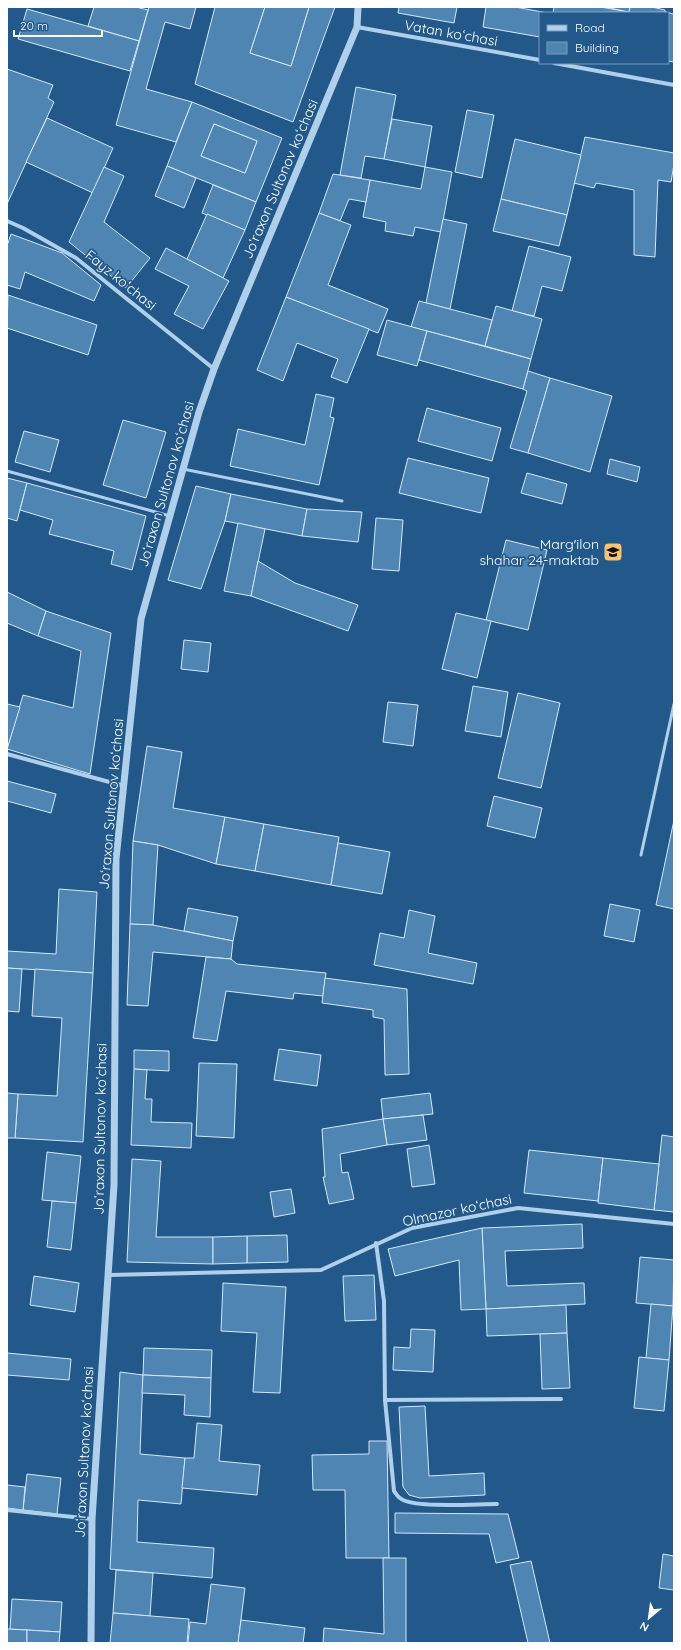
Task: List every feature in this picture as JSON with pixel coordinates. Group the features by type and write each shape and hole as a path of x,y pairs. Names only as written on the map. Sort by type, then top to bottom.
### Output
{"street":[{"name":"Joʻraxon Sultonov koʻchasi","path":"91,1643 92,1519 114,1185 116,860 141,619 199,412 214,369 357,27 358,7"},
{"name":"Vatan koʻchasi","path":"357,27 539,60"},
{"path":"559,64 674,85"},
{"name":"Fayz koʻchasi","path":"7,221 24,228 76,258 214,369"},
{"path":"7,754 124,786"},
{"name":"Olmazor koʻchasi","path":"108,1275 321,1270 376,1243 412,1228 518,1208 674,1224"},
{"path":"376,1243 384,1301 385,1400 394,1491 398,1497 404,1501 420,1504 497,1504"},
{"path":"385,1400 561,1399"},
{"path":"7,1510 92,1519"}],"lane":[{"path":"184,469 342,501"},
{"path":"7,471 170,516"},
{"path":"641,855 674,704"}],"building":[{"path":"94,7 136,7 148,10 139,41 88,26"},
{"path":"149,7 196,7 190,29 165,22 146,89 192,102 176,142 116,125"},
{"path":"215,7 265,7 250,53 291,66 309,7 335,7 293,122 195,84"},
{"path":"265,7 309,7 291,66 250,53"},
{"path":"399,7 457,7 454,23 398,13"},
{"path":"486,7 515,7 542,12 539,12 539,37 483,27"},
{"path":"554,7 600,7 629,12 553,12"},
{"path":"605,7 630,7 629,12"},
{"path":"630,7 652,7 665,10 665,12 629,12"},
{"path":"27,9 139,41 130,71 18,39"},
{"path":"669,13 674,14 674,62 669,61"},
{"path":"7,69 53,85 48,98 54,102 7,204"},
{"path":"356,87 396,95 384,159 365,156 361,178 340,175"},
{"path":"192,102 282,138 256,202 167,166","holes":["214,124 257,141 245,173 201,156"]},
{"path":"467,110 494,115 482,178 455,172"},
{"path":"47,118 113,148 93,193 26,162"},
{"path":"392,119 432,126 425,167 384,159"},
{"path":"214,124 257,141 245,173 201,156"},
{"path":"585,137 674,153 671,182 658,180 655,257 634,255 634,190 596,183 594,188 574,183"},
{"path":"515,139 581,155 567,215 501,199"},
{"path":"167,166 196,178 184,208 155,196"},
{"path":"104,167 124,176 104,222 150,258 126,288 69,242"},
{"path":"425,167 452,172 441,232 415,227 413,236 385,231 386,222 363,217 370,180 421,189"},
{"path":"333,174 370,180 366,202 349,199 340,221 319,213"},
{"path":"213,185 256,202 245,230 202,213"},
{"path":"501,199 567,215 559,246 493,231"},
{"path":"319,213 351,225 328,285 388,309 378,333 286,297"},
{"path":"207,214 245,230 223,278 187,259"},
{"path":"443,219 467,224 450,309 426,303"},
{"path":"11,234 62,253 101,285 94,301 25,272 20,289 7,285 7,246"},
{"path":"529,246 571,257 562,291 542,286 534,316 512,311"},
{"path":"166,248 229,281 203,329 174,314 189,286 155,269"},
{"path":"8,295 97,325 88,355 7,328"},
{"path":"286,297 369,329 347,383 331,377 338,359 297,343 283,381 257,370"},
{"path":"419,301 492,320 485,346 411,327"},
{"path":"496,306 542,319 531,359 485,346"},
{"path":"387,320 427,331 417,366 377,355"},
{"path":"427,331 531,359 523,389 419,360"},
{"path":"528,371 550,378 528,453 510,448 527,391 523,389"},
{"path":"550,378 612,396 590,472 528,453"},
{"path":"316,394 334,398 330,417 334,418 319,485 230,466 238,429 305,445"},
{"path":"427,408 501,428 492,461 418,441"},
{"path":"123,420 166,432 146,498 103,485"},
{"path":"24,431 59,440 50,472 15,462"},
{"path":"408,458 489,478 481,513 399,493"},
{"path":"610,459 640,467 637,482 607,474"},
{"path":"527,473 567,484 562,504 521,493"},
{"path":"7,478 27,483 17,521 7,518"},
{"path":"27,483 146,516 132,570 111,564 114,551 49,534 53,520 20,510"},
{"path":"196,486 231,494 225,521 201,589 168,580"},
{"path":"231,494 307,509 302,536 225,521"},
{"path":"307,509 362,512 358,542 302,536"},
{"path":"376,518 403,520 399,571 372,569"},
{"path":"238,523 265,529 251,596 224,591"},
{"path":"506,540 547,550 528,630 486,620"},
{"path":"258,561 295,583 358,605 348,631 251,596"},
{"path":"7,592 46,611 38,636 7,623"},
{"path":"46,611 111,633 90,774 7,749 23,695 73,708 81,651 38,636"},
{"path":"456,613 491,621 477,678 442,669"},
{"path":"184,640 211,643 208,672 181,669"},
{"path":"473,686 508,692 501,737 465,731"},
{"path":"518,693 560,703 541,788 498,778"},
{"path":"388,702 418,705 413,746 383,742"},
{"path":"7,704 20,707 7,749"},
{"path":"147,746 182,752 173,808 225,817 216,864 158,845 133,841"},
{"path":"7,781 56,794 51,813 7,801"},
{"path":"494,796 542,808 535,838 487,826"},
{"path":"225,817 264,824 255,871 216,864"},
{"path":"674,820 674,909 656,905"},
{"path":"264,824 339,837 331,885 255,871"},
{"path":"133,841 158,845 153,925 130,924"},
{"path":"338,843 390,852 382,894 331,885"},
{"path":"59,889 97,892 93,973 7,968 7,951 56,954"},
{"path":"610,904 640,910 634,942 604,936"},
{"path":"188,908 238,917 233,941 184,931"},
{"path":"409,910 435,916 428,953 477,963 473,984 374,965 380,933 404,938"},
{"path":"130,924 153,925 233,941 231,959 153,952 148,1006 127,1005"},
{"path":"206,957 231,959 237,964 326,973 323,996 294,993 293,999 226,991 217,1041 193,1038"},
{"path":"7,968 22,969 19,1012 7,1011"},
{"path":"35,969 93,973 83,1142 15,1138 18,1094 57,1096 62,1018 32,1016"},
{"path":"325,978 407,989 409,1074 385,1075 384,1019 373,1017 373,1010 322,1003"},
{"path":"279,1049 321,1055 317,1086 274,1080"},
{"path":"134,1050 169,1051 169,1071 134,1069"},
{"path":"199,1063 237,1064 234,1138 196,1136"},
{"path":"134,1069 147,1070 145,1099 152,1099 151,1122 192,1123 191,1148 131,1145"},
{"path":"7,1093 18,1094 15,1138 7,1138"},
{"path":"430,1093 433,1114 383,1119 381,1099"},
{"path":"423,1115 427,1140 387,1145 383,1119"},
{"path":"383,1119 387,1145 340,1154 342,1173 348,1172 354,1199 329,1204 323,1177 325,1177 322,1129"},
{"path":"662,1135 674,1137 674,1212 654,1210"},
{"path":"429,1145 435,1184 412,1187 407,1149"},
{"path":"529,1150 603,1158 598,1201 524,1193"},
{"path":"47,1152 81,1156 76,1203 42,1200"},
{"path":"603,1158 659,1164 654,1210 598,1203"},
{"path":"132,1159 161,1161 156,1237 213,1237 213,1264 127,1262"},
{"path":"291,1189 295,1213 274,1217 270,1192"},
{"path":"52,1201 76,1203 71,1250 47,1247"},
{"path":"582,1224 583,1248 505,1251 507,1286 584,1283 585,1304 486,1309 482,1228"},
{"path":"482,1228 486,1309 461,1310 459,1260 395,1276 388,1249"},
{"path":"287,1235 288,1262 247,1263 247,1236"},
{"path":"247,1236 247,1263 213,1264 213,1237"},
{"path":"640,1257 674,1260 673,1306 636,1303"},
{"path":"374,1275 376,1320 345,1321 343,1276"},
{"path":"34,1276 79,1283 75,1312 30,1305"},
{"path":"223,1283 286,1287 280,1393 253,1392 257,1333 221,1331"},
{"path":"651,1304 673,1306 669,1360 646,1358"},
{"path":"566,1305 567,1333 487,1336 486,1309"},
{"path":"411,1329 435,1330 433,1372 393,1370 394,1347 410,1348"},
{"path":"567,1333 570,1388 542,1389 540,1334"},
{"path":"144,1348 212,1350 211,1378 143,1375"},
{"path":"7,1353 71,1359 69,1380 7,1375"},
{"path":"639,1357 669,1360 664,1411 634,1408"},
{"path":"120,1372 143,1375 140,1454 185,1458 181,1504 138,1500 137,1542 214,1548 212,1578 110,1569"},
{"path":"143,1375 211,1378 210,1417 184,1415 185,1395 142,1393"},
{"path":"425,1406 429,1476 484,1473 485,1495 420,1498 409,1495 403,1487 399,1407"},
{"path":"197,1423 222,1425 219,1461 260,1465 257,1495 182,1488 185,1458 194,1458"},
{"path":"369,1441 387,1441 389,1558 346,1558 345,1490 313,1490 312,1455 369,1454"},
{"path":"27,1474 61,1478 57,1514 23,1510"},
{"path":"7,1485 25,1487 23,1510 7,1508"},
{"path":"395,1513 508,1514 519,1558 496,1563 489,1534 395,1533"},
{"path":"663,1554 674,1556 674,1590 659,1588"},
{"path":"383,1558 406,1558 406,1643 323,1643 324,1628 384,1634"},
{"path":"531,1561 550,1643 528,1643 510,1565"},
{"path":"116,1570 153,1573 150,1616 113,1613"},
{"path":"211,1584 245,1588 238,1643 188,1643 190,1622 206,1624"},
{"path":"12,1599 62,1602 60,1632 10,1629"},
{"path":"113,1613 189,1619 187,1643 110,1643"},
{"path":"241,1620 305,1628 303,1643 238,1643"},
{"path":"7,1629 27,1630 27,1643 7,1643"},
{"path":"27,1630 60,1632 59,1643 27,1643"}],"place":[{"name":"Marg'ilon shahar 24-maktab","path":"613,552"}]}
